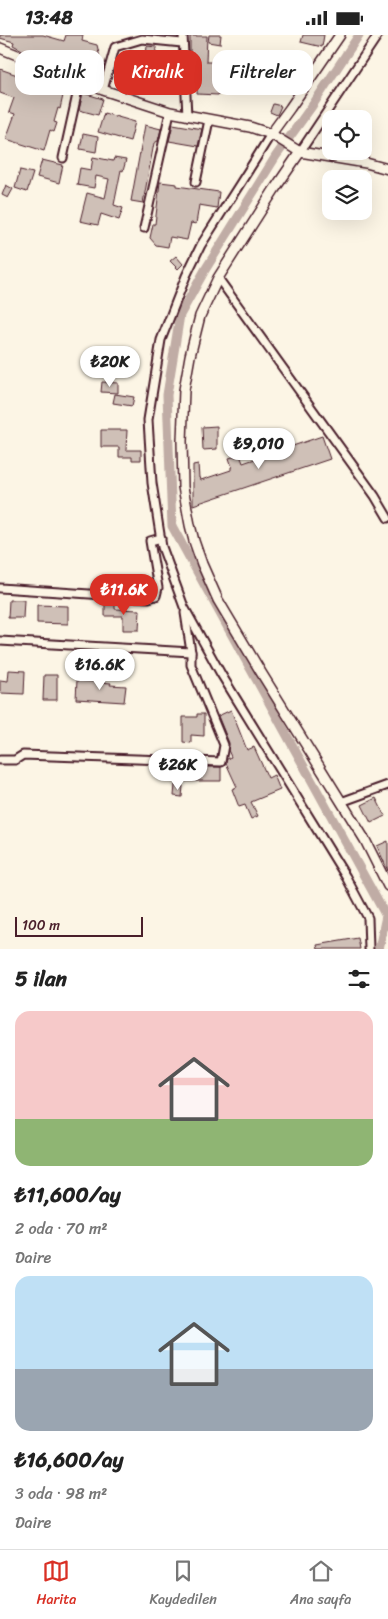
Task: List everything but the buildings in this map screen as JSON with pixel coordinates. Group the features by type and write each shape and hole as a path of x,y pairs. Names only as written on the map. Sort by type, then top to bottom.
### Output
{"street":[{"path":"340,35 255,160 201,245 186,276 161,339 148,420 152,483 162,547 184,607 221,674 346,877 368,918 369,949"},
{"path":"378,35 274,190 218,278 200,316 190,355 184,390 182,441 183,487 190,525 202,564 218,600 365,839 388,886"},
{"path":"104,87 115,47 142,39 182,39 187,116"},
{"path":"0,48 15,54"},
{"path":"104,91 170,112 250,127 273,135 300,151 388,169"},
{"path":"63,158 77,95"},
{"path":"144,228 170,112"},
{"path":"196,182 209,120"},
{"path":"218,278 372,491 388,518"},
{"path":"0,588 149,598 156,596 158,588 150,541 161,538"},
{"path":"0,760 15,760 23,755 221,763 224,745 191,665 191,652 184,607"},
{"path":"0,641 191,652"},
{"path":"341,802 388,785"}],"waterway":[{"path":"359,35 276,156 205,270 180,315 167,395 172,526 386,916 379,949"}]}
